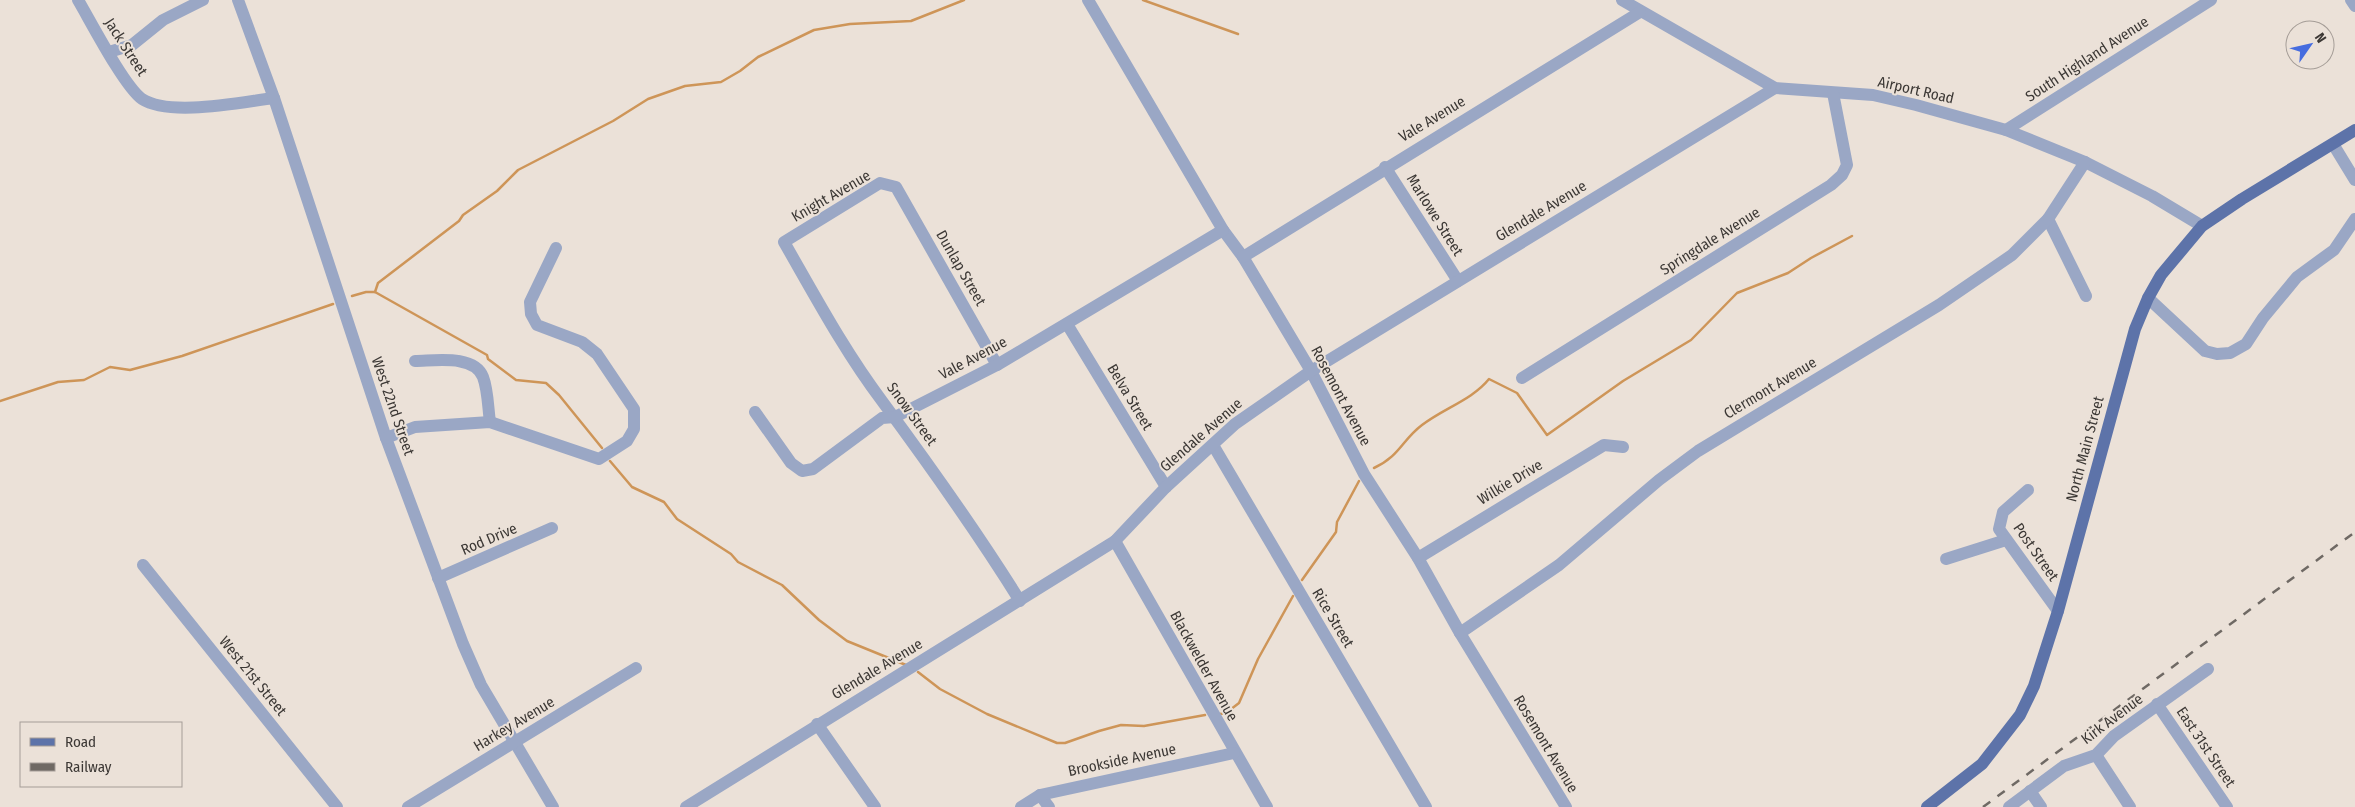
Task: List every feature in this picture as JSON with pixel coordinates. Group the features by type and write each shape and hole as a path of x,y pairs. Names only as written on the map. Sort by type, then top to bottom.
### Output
{"main road":[{"name":"North Main Street","path":"1927,807 1982,764 2020,715 2034,686 2058,611 2124,366 2135,329 2148,298 2175,256 2202,226 2242,199 2355,130"}],"street":[{"name":"Jack Street","path":"78,0 125,79 142,99 166,107 190,107 274,98"},
{"path":"109,52 132,45 163,20 203,0"},
{"name":"West 22nd Street","path":"238,0 274,98 386,438 438,578 481,685 553,807"},
{"name":"Rosemont Avenue","path":"1088,0 1224,230 1242,256 1311,371 1364,474 1418,558 1460,633 1566,807"},
{"name":"Airport Road","path":"1622,0 1775,88 1873,95 2006,130 2085,162 2152,196 2202,226"},
{"name":"South Highland Avenue","path":"2006,130 2211,0"},
{"path":"2351,0 2355,6"},
{"name":"Vale Avenue","path":"1242,256 1640,12"},
{"name":"Glendale Avenue","path":"686,807 817,724 1115,541 1166,487 1235,424 1311,371 1775,88"},
{"name":"Springdale Avenue","path":"1522,378 1837,180 1847,165 1834,93"},
{"path":"2333,144 2355,180"},
{"name":"Clermont Avenue","path":"1460,633 1559,565 1659,480 1698,452 1983,276 2012,255 2048,219 2085,162"},
{"name":"Marlowe Street","path":"1385,167 1458,281"},
{"name":"Knight Avenue","path":"784,242 880,183 896,186"},
{"name":"Dunlap Street","path":"896,186 997,365"},
{"path":"2048,219 2086,296"},
{"path":"2148,298 2205,351 2217,354 2230,353 2246,344 2263,318 2304,270 2334,250 2355,219"},
{"name":"Vale Avenue","path":"755,412 791,463 802,470 813,469 882,418 895,417 997,365 1224,230"},
{"name":"Snow Street","path":"784,242 831,323 881,401 895,417 982,540 1020,601"},
{"path":"386,438 415,427 490,422 599,459 627,441 634,429 634,409 597,354 582,342 536,325 531,314 530,302 556,248"},
{"name":"Belva Street","path":"1067,324 1166,487"},
{"path":"415,360 462,362 475,366 483,376 490,422"},
{"name":"Rice Street","path":"1213,445 1426,807"},
{"name":"Wilkie Drive","path":"1418,558 1604,445 1623,447"},
{"name":"Post Street","path":"2028,490 2003,512 1999,520 1999,528 2058,611"},
{"name":"Rod Drive","path":"438,578 552,528"},
{"path":"1946,559 2006,540"},
{"name":"Blackwelder Avenue","path":"1115,541 1266,807"},
{"name":"West 21st Street","path":"143,565 337,807"},
{"name":"Harkey Avenue","path":"408,807 636,668"},
{"name":"Kirk Avenue","path":"2009,807 2064,766 2096,755 2114,736 2208,669"},
{"name":"East 31st Street","path":"2157,704 2227,807"},
{"path":"817,724 875,807"},
{"name":"Brookside Avenue","path":"1021,807 1040,794 1234,753"},
{"path":"2096,755 2130,807"},
{"path":"2030,791 2041,807"},
{"path":"1040,794 1049,807"}],"waterway":[{"path":"375,292 378,283 459,221 463,215 497,191 518,170 613,121 648,99 685,86 721,82 740,71 758,57 814,30 850,24 911,21 964,0"},
{"path":"1143,0 1238,34"},
{"path":"1374,468 1390,458 1422,425 1474,393 1489,379 1517,393 1547,435 1623,381 1691,340 1737,293 1788,273 1852,236"},
{"path":"352,296 366,292 375,292 487,355 488,359 516,380 546,383 559,395 602,448"},
{"path":"0,401 58,382 84,380 110,367 130,370 182,356 333,304"},
{"path":"610,461 632,487 664,502 677,519 731,554 738,562 782,585 819,620 847,641 906,665"},
{"path":"1302,580 1336,532 1337,522 1359,481"},
{"path":"1220,714 1226,713 1239,703 1258,659 1293,596"},
{"path":"918,672 940,689 987,714 1057,743 1065,743 1121,725 1144,726 1205,715"}],"railway":[{"path":"1983,807 2355,532"}]}
